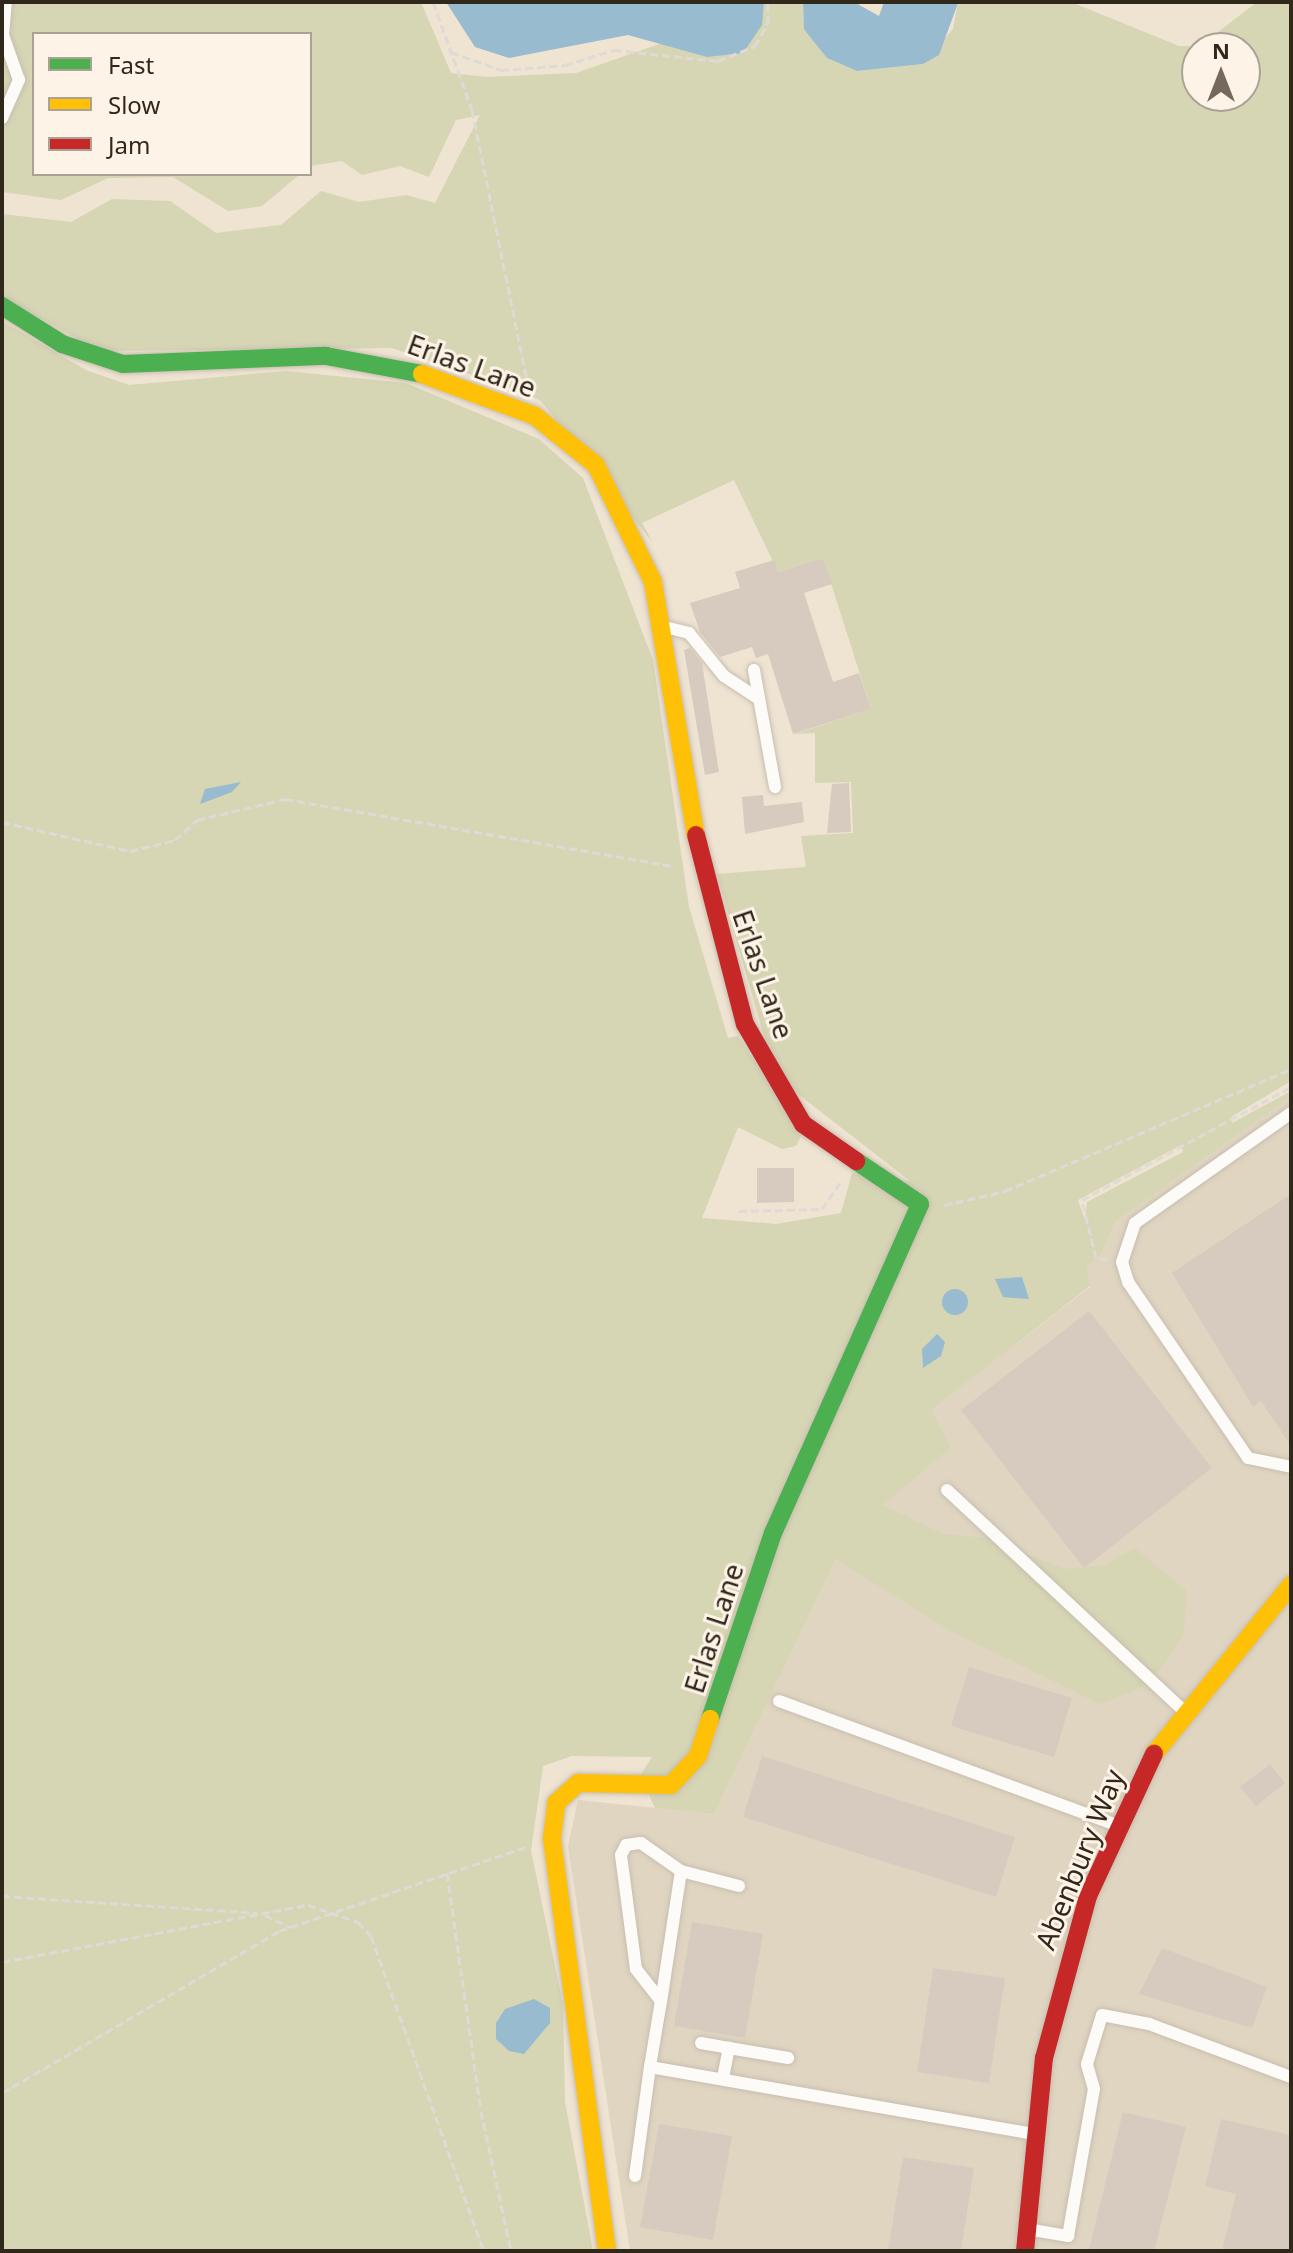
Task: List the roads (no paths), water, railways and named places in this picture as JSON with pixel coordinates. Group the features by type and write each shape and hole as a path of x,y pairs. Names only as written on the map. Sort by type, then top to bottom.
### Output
{"street":[{"name":"Erlas Lane","path":"2,306 62,344 123,364 326,356 400,366 535,416 596,465 653,582 701,864 745,1024 772,1077 803,1124 864,1161 920,1204 773,1533 698,1756 671,1785 598,1781 562,1791 552,1838 607,2251"},
{"name":"Abenbury Way","path":"1025,2251 1033,2134 1061,1977 1118,1826 1155,1752 1291,1585"}],"lane":[{"path":"2,118 19,80 3,35 6,2"},
{"path":"662,626 689,633 724,676 759,699"},
{"path":"754,670 775,787"},
{"path":"1291,1113 1135,1223 1122,1262 1128,1282 1248,1458 1291,1467"},
{"path":"947,1490 1186,1713"},
{"path":"779,1701 1118,1826"},
{"path":"661,2001 636,1969 621,1855 641,1843 681,1871 739,1886"},
{"path":"635,2176 681,1871"},
{"path":"1027,2229 1068,2236 1094,2089 1087,2064 1102,2015 1149,2024 1291,2077"},
{"path":"701,2043 788,2058"},
{"path":"723,2078 729,2048"},
{"path":"650,2067 1033,2134"}],"water":[{"path":"446,2 764,2 762,25 743,53 707,57 628,35 509,58 475,47"},
{"path":"803,2 854,2 879,16 884,2 958,3 939,55 923,64 857,71 827,58 814,42 804,29"},
{"path":"241,782 232,792 200,804 205,789"},
{"path":"1022,1277 1029,1299 1003,1297 995,1279"},
{"path":"955,1289 964,1293 968,1302 964,1311 955,1315 946,1311 942,1302 946,1293"},
{"path":"937,1334 945,1342 941,1356 923,1368 922,1349"},
{"path":"534,1999 550,2008 550,2023 524,2054 509,2051 496,2039 496,2023 505,2009"}]}
